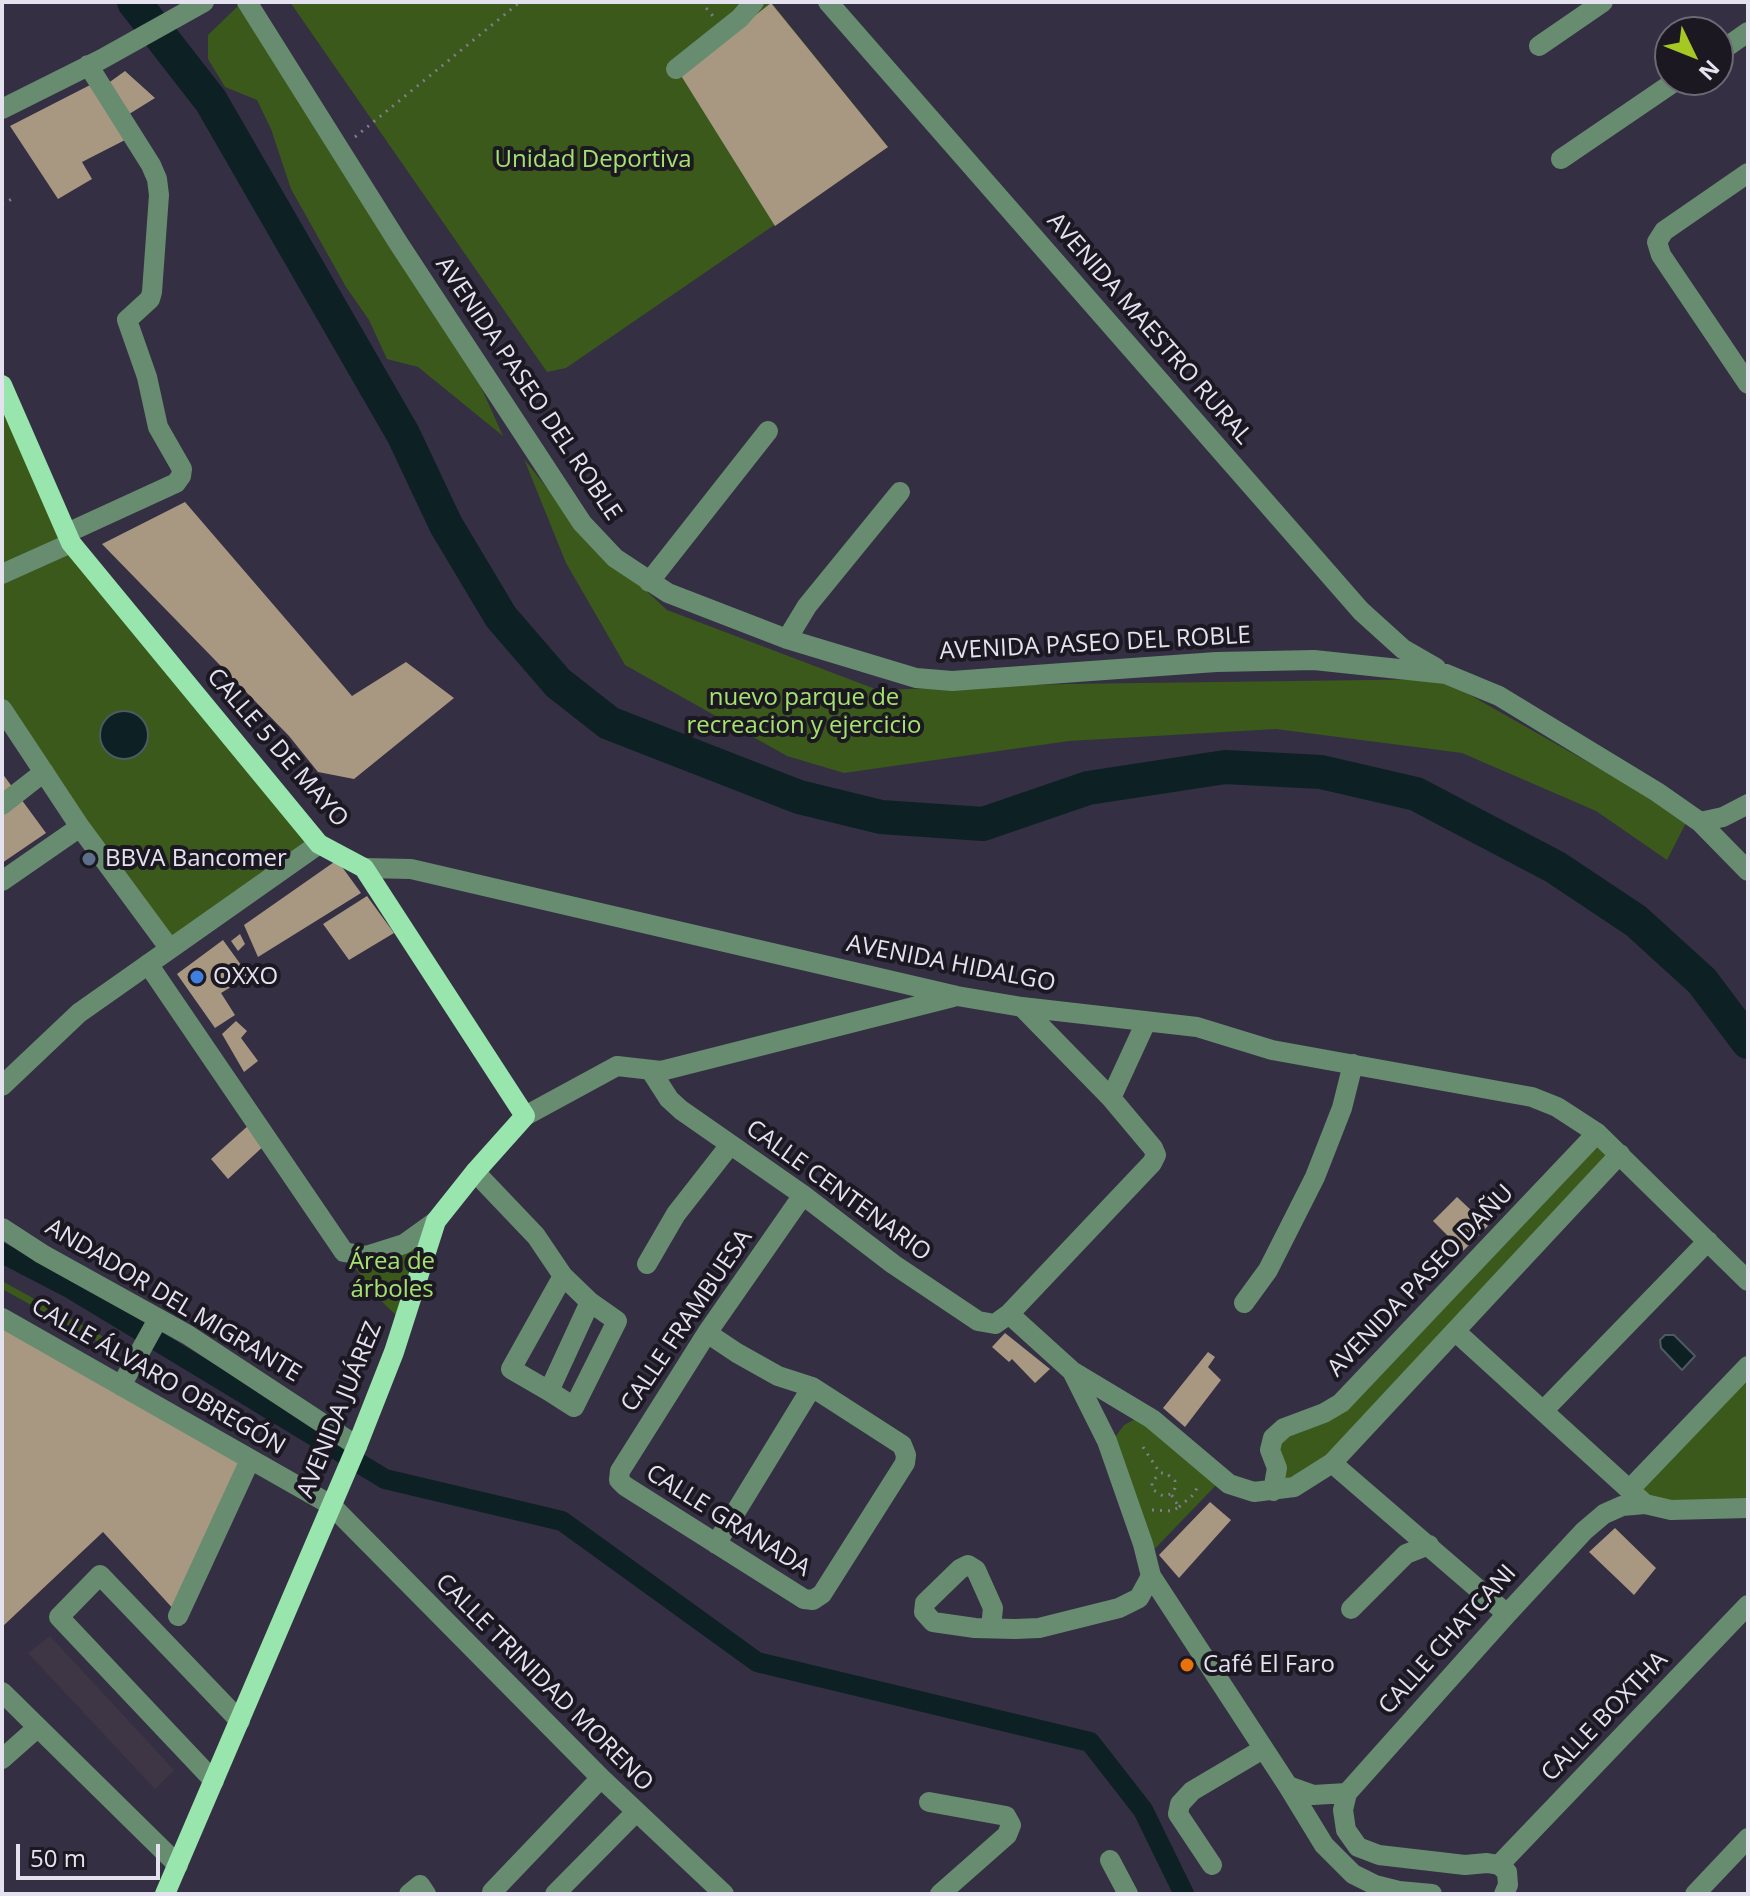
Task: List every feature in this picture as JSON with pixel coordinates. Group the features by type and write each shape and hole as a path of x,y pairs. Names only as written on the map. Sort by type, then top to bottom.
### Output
{"main road":[{"name":"CALLE 5 DE MAYO","path":"2,385 69,538 319,844 364,868 525,1116"},
{"name":"AVENIDA JUÁREZ","path":"165,1894 356,1450 394,1352 436,1221 525,1116"}],"street":[{"path":"2,109 204,2"},
{"name":"AVENIDA PASEO DEL ROBLE","path":"247,2 582,523 615,558 649,582 668,593 787,639 916,678 952,681 1216,662 1314,660 1446,674 1499,696 1657,792 1700,822 1748,871"},
{"path":"676,69 733,25 754,2"},
{"name":"AVENIDA MAESTRO RURAL","path":"828,2 1361,611 1403,649 1446,674"},
{"path":"1539,46 1603,2"},
{"path":"2,574 176,483 181,476 182,469 158,427 147,377 127,320 150,299 152,292 159,195 157,179 95,62"},
{"path":"1561,159 1654,96"},
{"path":"1746,375 1661,255 1657,242 1664,231 1748,173"},
{"path":"649,582 768,431"},
{"path":"787,639 807,606 900,492"},
{"path":"2,709 80,827 170,949"},
{"path":"2,805 44,772"},
{"path":"1700,822 1723,817 1748,804"},
{"path":"2,881 80,827"},
{"path":"2,1086 79,1013 319,844"},
{"name":"AVENIDA HIDALGO","path":"364,868 411,869 957,996 1022,1007 1197,1027 1272,1050 1532,1097 1557,1107 1597,1133 1748,1281"},
{"path":"148,964 344,1252 366,1256 404,1244 436,1221"},
{"name":"AVENIDA JUÁREZ","path":"525,1116 617,1066 661,1071 957,996"},
{"path":"1022,1007 1111,1098 1156,1155 1152,1163 1009,1314 1072,1371 1152,1419 1229,1484 1254,1492 1294,1487 1332,1463 1620,1154"},
{"path":"1111,1098 1146,1022"},
{"path":"1244,1303 1268,1270 1315,1177 1342,1108 1353,1064"},
{"name":"CALLE CENTENARIO","path":"651,1071 675,1104 893,1264 978,1321 995,1324 1009,1314"},
{"name":"AVENIDA PASEO DAÑU","path":"1273,1491 1277,1468 1270,1450 1273,1438 1284,1428 1341,1403 1597,1133"},
{"path":"647,1264 676,1214 730,1145"},
{"path":"475,1172 536,1236 563,1276 590,1302 617,1321 574,1407 511,1369 563,1276"},
{"name":"CALLE FRAMBUESA","path":"619,1480 620,1471 707,1333 803,1195"},
{"name":"ANDADOR DEL MIGRANTE","path":"2,1228 155,1325 188,1335 356,1450"},
{"path":"1543,1411 1708,1241"},
{"path":"549,1391 590,1302"},
{"name":"CALLE ÁLVARO OBREGÓN","path":"2,1318 125,1379 250,1460 333,1500"},
{"path":"125,1379 155,1325"},
{"path":"1455,1331 1637,1497 1671,1510 1748,1508"},
{"path":"707,1333 778,1376 812,1387 716,1544"},
{"path":"1637,1497 1748,1366"},
{"path":"1072,1371 1107,1441 1151,1576 1324,1845 1353,1874 1387,1888 1432,1894"},
{"name":"CALLE GRANADA","path":"619,1480 804,1599 813,1600 822,1594 905,1463 906,1455 902,1445 812,1387"},
{"path":"178,1616 250,1460"},
{"path":"1332,1463 1507,1614"},
{"name":"CALLE CHATCANI","path":"1345,1801 1507,1614 1584,1531 1604,1514 1637,1497"},
{"name":"CALLE TRINIDAD MORENO","path":"333,1500 601,1778 724,1894"},
{"path":"1351,1609 1406,1554 1429,1545"},
{"path":"991,1628 993,1608 976,1570 968,1565 925,1603 924,1612 933,1622 991,1628 1039,1628 1119,1608 1139,1598 1151,1576"},
{"path":"214,1781 59,1617 100,1575 240,1721"},
{"name":"CALLE BOXTHA","path":"1499,1865 1748,1605"},
{"path":"2,1692 178,1865"},
{"path":"2,1759 37,1728"},
{"path":"1212,1865 1178,1814 1180,1804 1192,1791 1263,1749"},
{"path":"492,1892 601,1778"},
{"path":"1288,1786 1345,1801 1346,1830 1358,1847 1379,1855 1465,1865 1499,1865 1507,1872 1508,1885 1504,1894"},
{"path":"929,1802 1006,1816 1011,1825 1007,1835 940,1894"},
{"path":"555,1894 636,1812"},
{"path":"1695,1894 1748,1838"},
{"path":"1110,1860 1128,1894"},
{"path":"409,1894 420,1885 426,1894"}],"path":[{"path":"339,149 520,2"},
{"path":"2,204 14,198"},
{"path":"1143,1447 1160,1473"},
{"path":"1160,1473 1166,1473 1175,1481 1171,1494 1163,1496 1152,1489 1152,1482 1160,1473"},
{"path":"1151,1509 1172,1511 1179,1507 1193,1495 1197,1488 1196,1481"},
{"path":"1171,1494 1179,1507"}],"shaded area":[{"path":"124,711 133,712 141,718 147,726 147,744 141,752 133,758 124,759 115,758 107,752 101,744 100,735 101,726 107,718 115,712"},
{"path":"1665,1335 1674,1335 1695,1356 1682,1370 1661,1348 1660,1340"},
{"path":"50,1636 174,1770 155,1789 28,1653"}],"green space":[{"name":"Unidad Deportiva","path":"290,2 771,2 888,147 566,368 547,372"},
{"path":"238,6 346,175 464,349 503,436 418,367 387,359 369,320 346,287 291,189 271,129 257,100 225,87 208,59 208,35"},
{"path":"2,385 71,544 319,844 170,949 2,709"},
{"name":"nuevo parque de recreacion y ejercicio","path":"524,459 578,527 667,610 878,690 1442,679 1688,819 1667,860 1596,811 1462,753 1276,729 1069,741 844,773 787,756 625,665 566,563"},
{"path":"1597,1133 1620,1154 1332,1463 1273,1491 1273,1438 1324,1413"},
{"name":"Área de árboles","path":"436,1221 403,1322 373,1293 344,1252 366,1256"},
{"path":"2,1281 120,1346 115,1351 2,1289"},
{"path":"1748,1367 1748,1508 1671,1510 1629,1490"},
{"path":"1137,1418 1222,1479 1146,1558 1115,1437 1124,1425"}],"building":[{"path":"771,3 888,147 775,226 680,74"},
{"path":"125,71 155,98 126,116 107,84"},
{"path":"92,84 125,140 82,162 92,179 58,199 10,126"},
{"path":"185,502 352,696 406,662 454,698 354,779 318,772 289,736 102,544"},
{"path":"2,773 46,833 2,863"},
{"path":"337,860 361,893 258,957 244,925"},
{"path":"367,896 394,933 349,960 323,924"},
{"path":"240,934 245,944 238,951 231,941"},
{"path":"223,940 249,976 221,993 235,1015 215,1028 177,974"},
{"path":"236,1021 247,1031 241,1038 258,1061 244,1072 222,1034"},
{"path":"250,1124 267,1143 228,1179 211,1159"},
{"path":"1457,1197 1488,1226 1463,1251 1433,1221"},
{"path":"2,1318 242,1461 176,1612 103,1532 2,1627"},
{"path":"1005,1333 1050,1369 1035,1383 1012,1359 1009,1362 992,1347"},
{"path":"1208,1352 1215,1357 1208,1367 1221,1380 1185,1427 1163,1408"},
{"path":"1210,1502 1231,1520 1179,1578 1159,1555"},
{"path":"1615,1528 1656,1568 1634,1595 1589,1552"}],"waterway":[{"path":"134,2 211,101 403,434 446,525 501,617 558,683 609,723 799,797 881,817 983,824 1088,788 1225,767 1321,772 1416,794 1555,867 1636,921 1702,981 1748,1042"},
{"path":"2,1253 71,1289 385,1479 562,1521 757,1662 1090,1742 1143,1810 1184,1894"}],"place":[{"name":"BBVA Bancomer","path":"89,859"},
{"name":"OXXO","path":"197,977"},
{"name":"Café El Faro","path":"1187,1665"}]}
